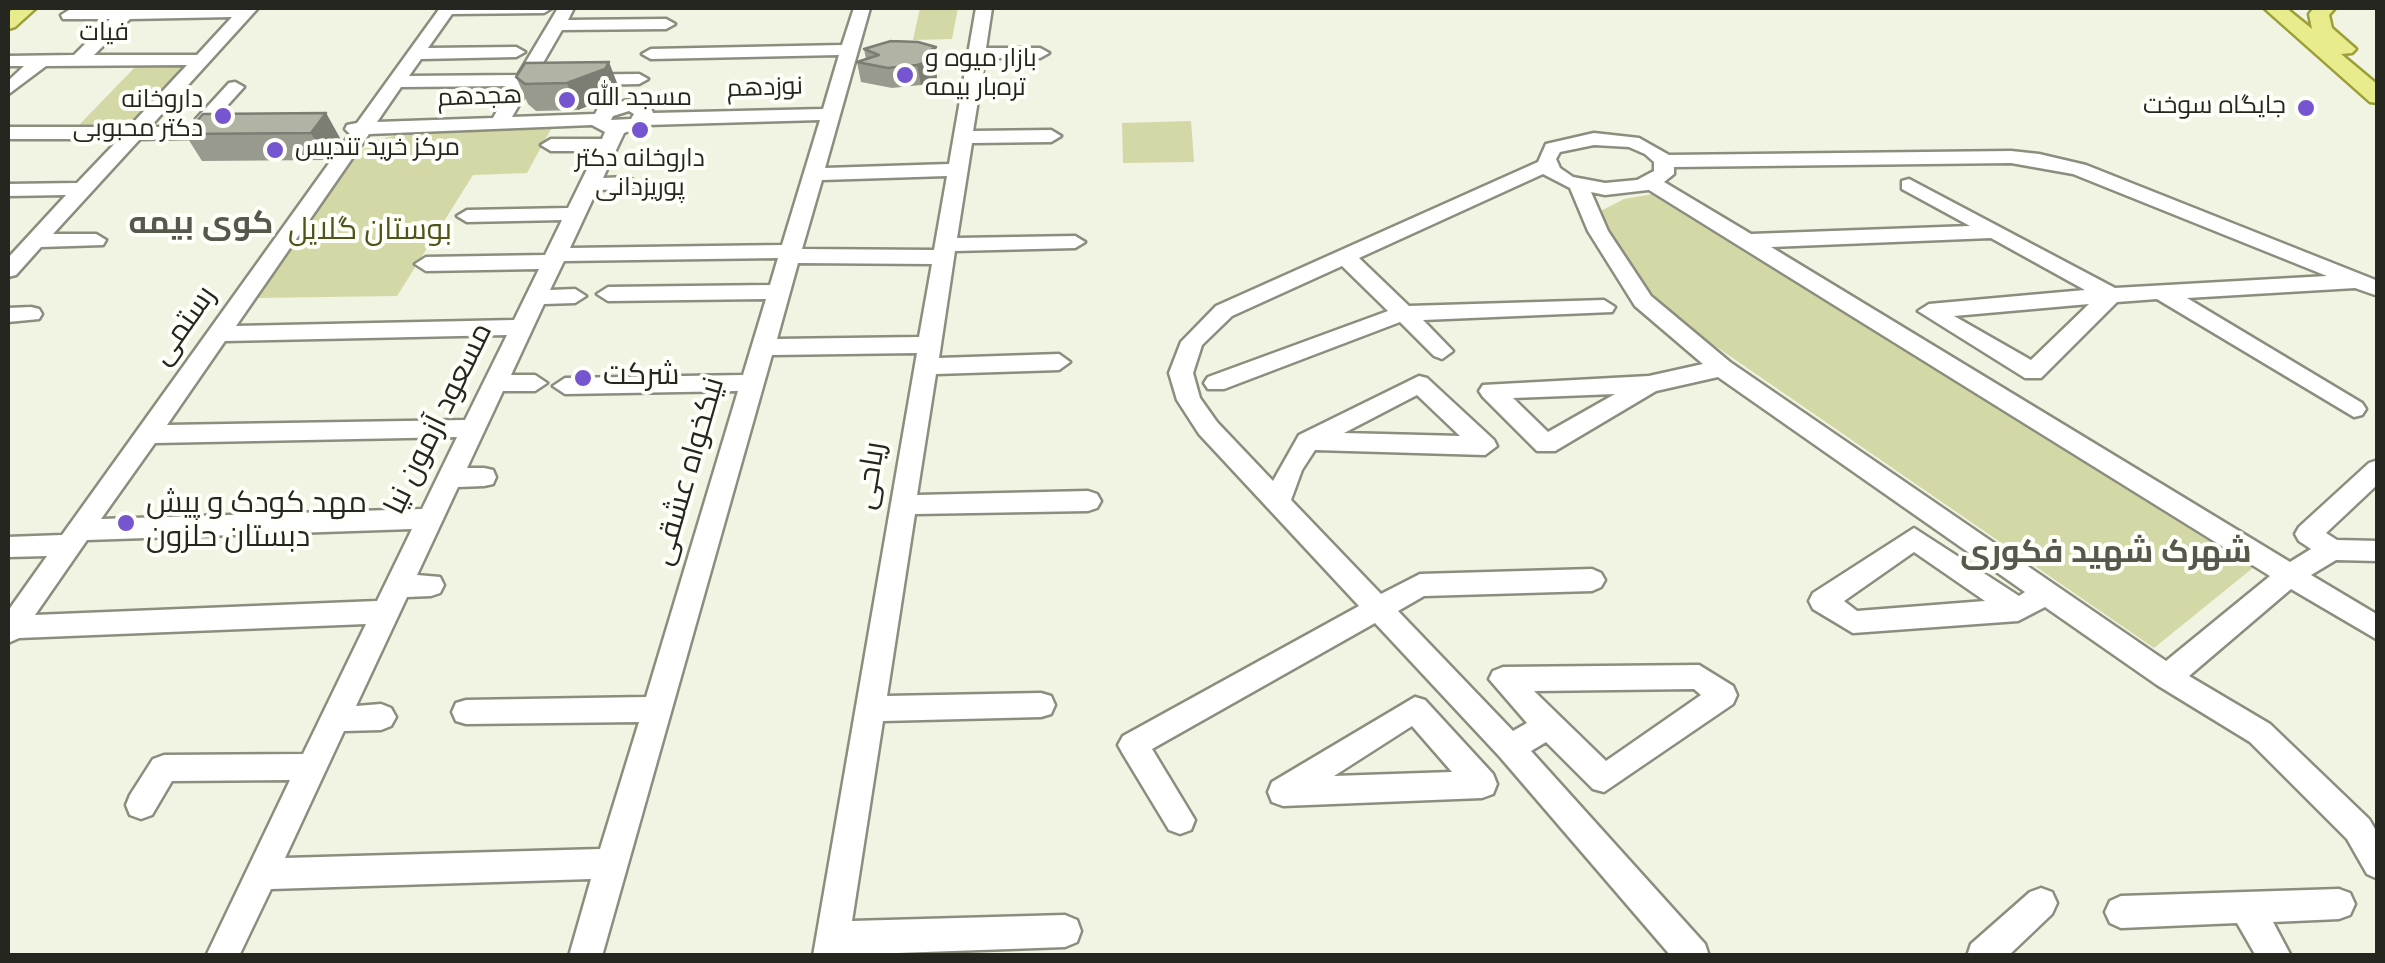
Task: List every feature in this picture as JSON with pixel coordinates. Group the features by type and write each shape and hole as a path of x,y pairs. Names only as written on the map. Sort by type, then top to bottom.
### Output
{"main road":[{"path":"8,23 26,8"},
{"path":"2274,8 2378,97"},
{"path":"2326,8 2319,14 2322,30 2378,77"}],"street":[{"path":"447,8 544,8"},
{"name":"رستمی","path":"9,630 447,8"},
{"path":"499,123 566,8"},
{"name":"نیکخواه عشقی","path":"585,956 862,8"},
{"name":"ریاحی","path":"831,947 984,8"},
{"path":"70,15 248,10"},
{"path":"17,255 248,10"},
{"path":"78,61 126,14"},
{"path":"556,25 670,16"},
{"name":"مسعود آزمون نیا","path":"222,956 576,214 612,124 670,16"},
{"path":"651,54 849,50"},
{"path":"415,54 516,52"},
{"path":"976,53 1040,54"},
{"name":"فیات","path":"8,61 202,60"},
{"path":"10,88 42,61"},
{"path":"395,82 638,79"},
{"path":"203,123 235,87"},
{"name":"نوزدهم","path":"612,124 642,119 830,114"},
{"path":"8,133 135,132 238,128 203,123 135,132"},
{"path":"552,145 612,124"},
{"name":"هجدهم","path":"336,127 612,124"},
{"path":"962,136 1051,136"},
{"path":"2369,286 2079,169 2039,160 2012,157 1658,172 1617,189 1578,185 1558,177 1546,159 1553,148 1594,139 1642,145 1658,172 1748,241 2378,629"},
{"path":"1548,165 1224,311 1206,324 1192,342 1181,372 1189,400 1208,428 1510,748 1694,956"},
{"path":"811,174 957,170"},
{"path":"590,184 628,183"},
{"path":"1578,185 1598,231 1643,302 1722,368 2167,677 2260,732 2358,829 2378,864"},
{"path":"1909,185 2111,295"},
{"path":"8,190 82,189"},
{"path":"467,216 576,214"},
{"path":"1748,241 1996,232"},
{"path":"17,255 96,240"},
{"path":"426,264 788,251 804,258 1075,242"},
{"path":"1346,256 1442,351"},
{"path":"2111,295 2033,372 1929,311 2111,295 2161,292 2369,286"},
{"path":"608,294 777,292"},
{"path":"2161,292 2354,409"},
{"path":"536,297 575,296"},
{"path":"1216,383 1403,313 1604,308"},
{"path":"217,334 522,327"},
{"path":"1941,361 1976,340"},
{"path":"761,347 1059,362"},
{"path":"1650,384 1546,445 1491,391 1650,384 1722,368"},
{"path":"495,382 535,383"},
{"path":"565,386 750,382"},
{"path":"1278,502 1290,468 1308,442 1419,384 1485,446 1308,442"},
{"path":"147,434 473,428"},
{"path":"2332,550 2308,534 2378,469"},
{"path":"450,478 484,477"},
{"path":"902,505 1088,501"},
{"path":"8,547 74,538 430,519"},
{"path":"2018,610 1914,538 1823,601 1853,622 2018,610 2047,592"},
{"path":"2167,677 2289,575 2332,550 2378,551"},
{"path":"1180,820 1134,745 1420,586 1592,580"},
{"path":"398,586 431,585"},
{"path":"9,630 386,612"},
{"path":"1699,676 1723,694 1604,779 1549,724 1503,679 1699,676"},
{"path":"869,708 1041,706"},
{"path":"466,712 656,710"},
{"path":"1415,710 1446,744 1482,784 1283,792 1415,710"},
{"path":"334,719 382,717"},
{"path":"1446,744 1483,720"},
{"path":"1510,748 1549,724"},
{"path":"141,805 164,768 312,767"},
{"path":"261,874 612,864"},
{"path":"1983,956 2041,903"},
{"path":"2121,912 2339,904"},
{"path":"2246,909 2275,956"},
{"path":"831,947 1064,931"}],"green space":[{"path":"920,8 958,8 952,39 913,40"},
{"path":"140,62 200,62 138,124 79,125"},
{"path":"1191,121 1194,162 1123,163 1122,123"},
{"name":"بوستان گلایل","path":"551,129 527,173 473,175 397,296 256,298 358,153 377,140 409,132"},
{"path":"1653,194 2254,567 2154,648 1676,319 1634,273 1597,213 1624,199"}],"building":[{"path":"891,41 936,47 924,54 934,60 888,68 857,62 879,55 864,49"},
{"path":"609,62 605,69 567,83 525,84 516,77 525,63"},
{"path":"326,113 311,133 185,134 203,114"}],"place":[{"name":"بازار میوه و تره‌بار بیمه","path":"905,75"},
{"name":"مسجد الله","path":"567,100"},
{"name":"جایگاه سوخت","path":"2306,108"},
{"name":"داروخانه دکتر محبوبی","path":"223,116"},
{"name":"داروخانه دکتر پوریزدانی","path":"640,130"},
{"name":"مرکز خرید تندیس","path":"275,150"},
{"name":"شرکت","path":"583,378"},
{"name":"مهد کودک و پیش دبستان حلزون","path":"126,523"}],"district":[{"name":"کوی بیمه","path":"201,227"},
{"name":"شهرک شهید فکوری","path":"2106,556"}]}
